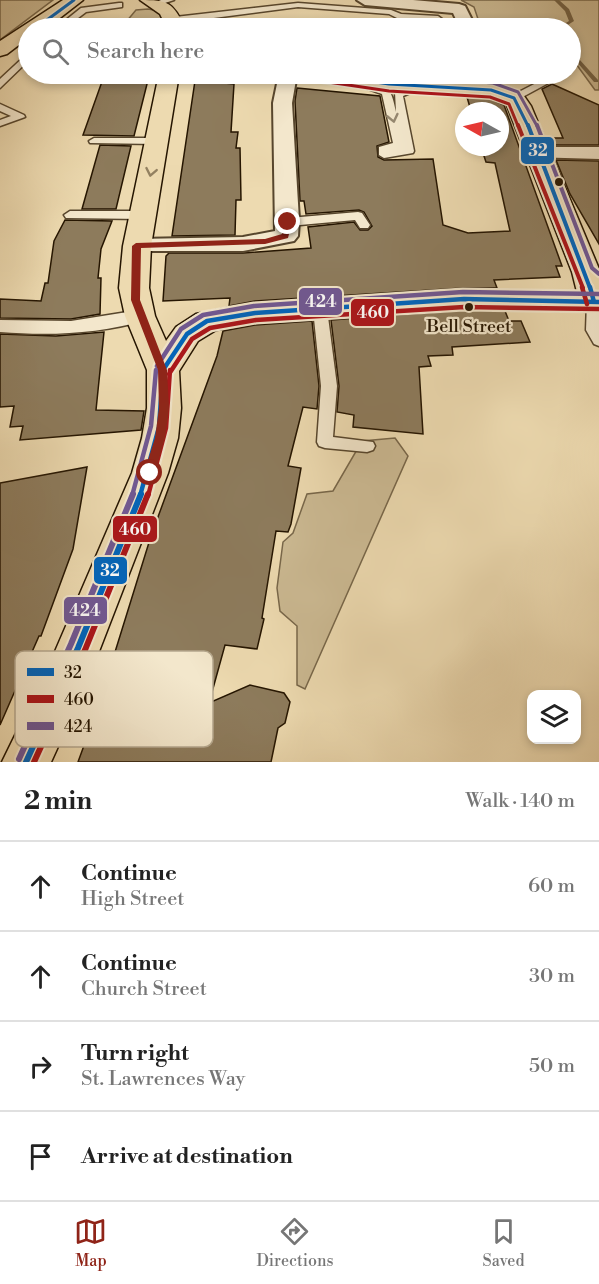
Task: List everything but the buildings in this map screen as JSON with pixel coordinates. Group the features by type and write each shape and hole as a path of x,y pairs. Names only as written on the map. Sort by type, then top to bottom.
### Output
{"main road":[{"path":"43,18 65,0"},
{"path":"50,18 74,0"},
{"path":"158,1 172,18"},
{"path":"0,52 18,38"},
{"path":"0,52 18,40"},
{"path":"77,651 150,473 160,438 164,408 163,370 140,316 134,288 136,246 167,84"},
{"path":"163,370 186,334 207,321 255,313 594,290 520,106 514,98 491,90 482,84"},
{"path":"26,762 33,747"}],"street":[{"path":"365,0 459,9 463,18"},
{"path":"136,246 243,244 287,229 284,97 286,84"},
{"path":"538,153 599,153"},
{"path":"0,326 35,329 86,327 140,316"}],"lane":[{"path":"73,18 84,10 119,5"},
{"path":"215,18 298,5 391,12 399,16 418,18"},
{"path":"0,86 18,67"},
{"path":"365,84 387,93 399,145 383,149 384,155 409,151 398,94 431,84"},
{"path":"514,98 541,84"},
{"path":"0,106 20,117 0,123"},
{"path":"94,141 157,141"},
{"path":"70,215 142,215"},
{"path":"287,229 358,216 364,225"},
{"path":"594,290 593,330 599,341"},
{"path":"320,309 329,386 325,442 367,446"}],"shaded area":[{"path":"0,0 53,0 29,18 18,18 18,26 0,40"},
{"path":"461,0 599,0 599,90 595,90 581,71 581,18 478,18 474,7"},
{"path":"136,10 159,11 163,18 129,18"},
{"path":"395,438 408,456 305,689 297,685 297,626 280,611 277,588 283,542 293,533 307,494 333,491 362,441"}],"waterway":[{"path":"556,0 567,10 571,18"},
{"path":"581,63 596,81"}],"transit line":[{"name":"32","path":"50,18 74,0"},
{"name":"460","path":"341,84 389,91 490,97 509,104 579,274 587,304"},
{"name":"32","path":"389,84 491,90 514,98 520,106 586,272 594,302"},
{"name":"424","path":"496,84 518,92 533,115 592,268 599,274"},
{"name":"424","path":"157,366 181,329 203,315 254,306 463,292 599,294"},
{"name":"32","path":"163,370 187,334 207,321 255,313 464,299 599,302"},
{"name":"460","path":"169,374 192,339 210,328 256,320 464,307 599,309"},
{"name":"424","path":"68,651 139,475 151,426 156,370"},
{"name":"32","path":"77,651 147,478 159,427 163,370"},
{"name":"460","path":"85,651 154,480 166,428 170,370"},
{"name":"424","path":"19,759 25,747"},
{"name":"32","path":"26,762 33,747"},
{"name":"460","path":"34,762 41,747"}],"place":[{"name":"Bell Street","path":"469,307"}],"route":[{"path":"150,473 160,438 164,408 163,370 135,300 136,246 243,244 265,241 285,236 288,222"}]}
